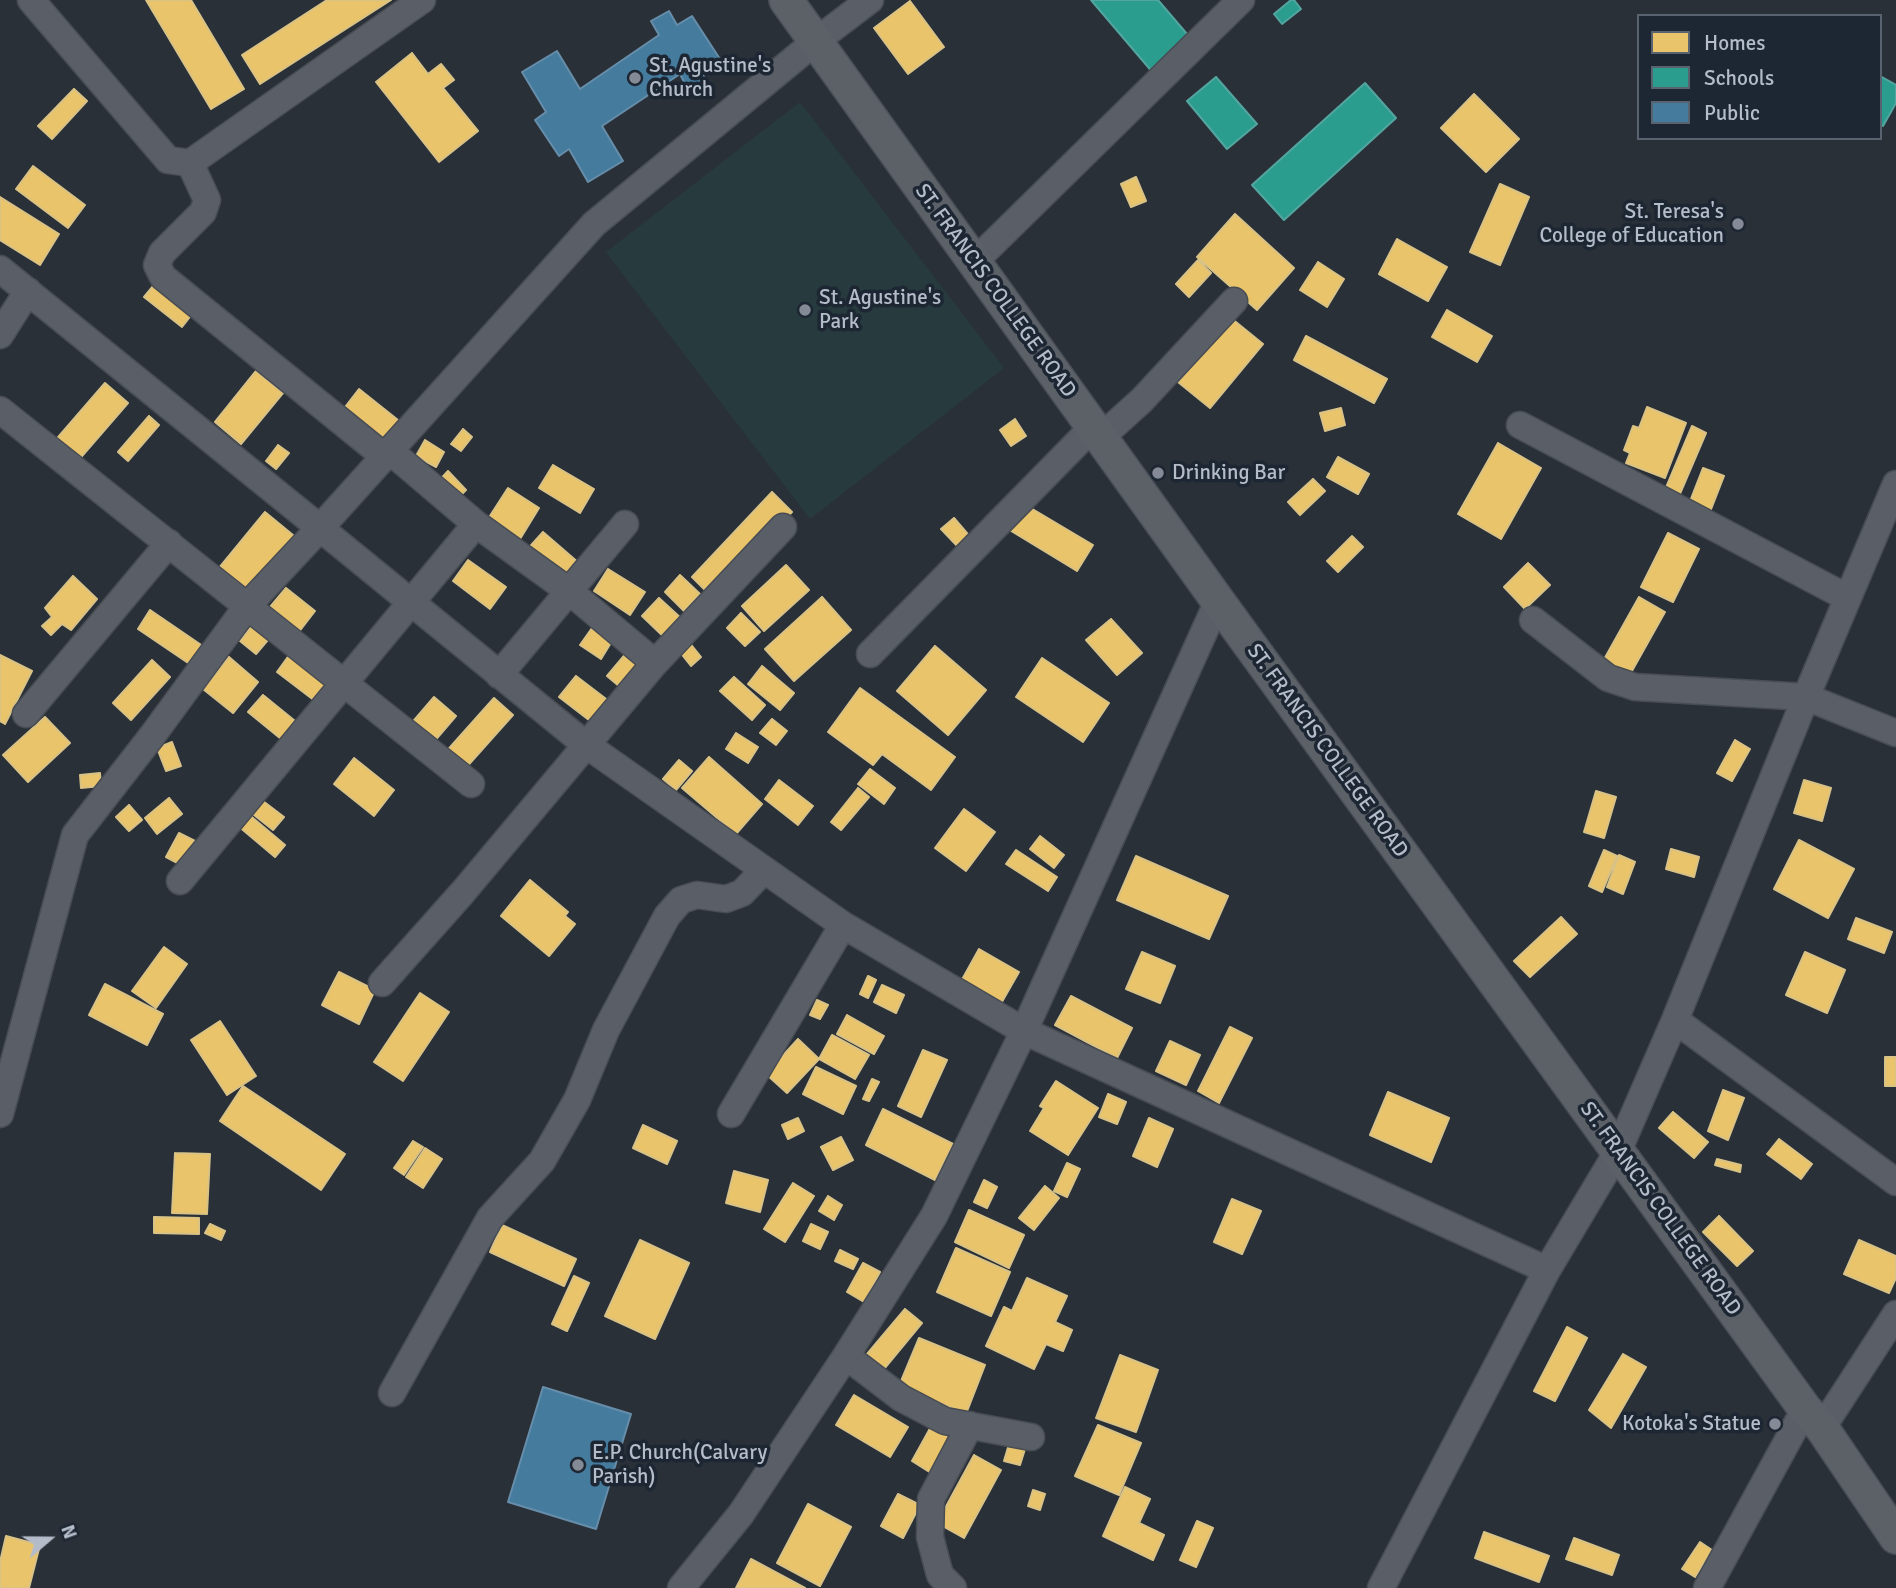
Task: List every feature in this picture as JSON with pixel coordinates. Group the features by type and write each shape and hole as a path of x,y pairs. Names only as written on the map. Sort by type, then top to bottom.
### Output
{"main road":[{"name":"ST. FRANCIS COLLEGE ROAD","path":"786,0 973,263 1618,1151 1813,1418 1883,1505 1896,1537"}],"street":[{"path":"31,0 168,160 190,163 422,0"},
{"path":"0,1114 75,835 248,605 594,224 816,41 870,0"},
{"path":"973,263 1241,0"},
{"path":"190,163 207,200 203,212 162,253 157,265 163,277 476,524 569,591 655,663"},
{"path":"0,269 585,744 844,925 1024,1031 1547,1270"},
{"path":"0,335 28,291"},
{"path":"870,654 1096,433 1142,400 1234,301"},
{"path":"0,410 471,784"},
{"path":"1520,425 1849,598"},
{"path":"1381,1588 1547,1270 1618,1151 1675,1020 1896,484"},
{"path":"180,881 476,524"},
{"path":"499,675 625,524"},
{"path":"382,983 463,892 655,663 783,527"},
{"path":"26,715 169,543"},
{"path":"681,1588 741,1514 846,1356 933,1216 1024,1031 1218,601"},
{"path":"1533,620 1608,678 1635,687 1806,698 1896,733"},
{"path":"392,1393 464,1261 491,1218 542,1161 566,1120 606,1030 667,916 681,900 697,895 726,899 742,893 764,870"},
{"path":"731,1114 844,925"},
{"path":"1675,1020 1896,1182"},
{"path":"1707,1588 1813,1418 1896,1314"},
{"path":"846,1356 901,1398 945,1420 1031,1437"},
{"path":"953,1588 940,1575 930,1537 931,1499 970,1425"}],"green space":[{"name":"St. Agustine's Park","path":"800,102 1004,368 810,519 606,252"}],"building: Homes":[{"path":"146,0 191,0 244,89 211,109"},
{"path":"327,0 391,0 260,84 242,55"},
{"path":"910,1 944,47 908,74 874,28"},
{"path":"412,53 428,74 441,64 454,80 443,88 478,131 439,162 376,82"},
{"path":"74,89 87,101 52,139 38,126"},
{"path":"1474,94 1519,139 1486,172 1441,128"},
{"path":"33,166 85,205 68,228 16,189"},
{"path":"1136,177 1146,201 1131,207 1121,184"},
{"path":"1500,184 1529,197 1500,265 1470,252"},
{"path":"0,197 59,234 40,265 0,240"},
{"path":"1235,214 1294,268 1257,310 1197,257"},
{"path":"1397,239 1447,267 1428,301 1379,274"},
{"path":"1198,260 1211,273 1189,297 1176,284"},
{"path":"1318,262 1344,279 1327,307 1300,290"},
{"path":"159,279 196,309 182,327 144,297"},
{"path":"1447,310 1492,336 1477,362 1432,337"},
{"path":"1231,318 1263,344 1210,408 1178,382"},
{"path":"1306,336 1387,379 1374,403 1294,360"},
{"path":"256,371 283,393 241,444 215,422"},
{"path":"105,383 128,403 76,463 53,443"},
{"path":"359,389 408,428 391,450 342,411"},
{"path":"1647,407 1686,423 1665,478 1626,463 1630,453 1624,450 1633,426 1639,428"},
{"path":"1341,408 1345,425 1325,431 1320,413"},
{"path":"149,416 159,425 128,461 118,452"},
{"path":"1015,419 1026,436 1011,446 1000,430"},
{"path":"1692,426 1706,433 1679,496 1665,490"},
{"path":"463,429 472,437 461,451 451,444"},
{"path":"425,440 444,452 436,467 416,456"},
{"path":"1498,443 1541,468 1501,539 1458,514"},
{"path":"278,445 289,453 276,469 266,461"},
{"path":"1338,457 1369,474 1358,494 1327,477"},
{"path":"553,465 594,489 580,513 539,488"},
{"path":"1703,468 1724,476 1708,517 1687,509"},
{"path":"448,471 466,490 453,503 435,485"},
{"path":"1313,479 1325,491 1300,515 1288,502"},
{"path":"508,488 539,508 520,539 488,519"},
{"path":"772,492 792,512 711,596 692,577"},
{"path":"1024,504 1093,545 1077,571 1008,529"},
{"path":"265,512 299,540 252,596 219,568"},
{"path":"954,518 972,539 961,550 941,529"},
{"path":"543,532 580,564 563,585 525,552"},
{"path":"1668,533 1699,549 1673,602 1641,587"},
{"path":"1352,536 1363,547 1338,572 1327,561"},
{"path":"468,560 506,587 490,609 453,581"},
{"path":"1528,563 1550,585 1525,609 1504,587"},
{"path":"786,565 809,590 764,631 742,606"},
{"path":"608,569 645,592 630,615 594,591"},
{"path":"680,575 700,594 684,611 665,592"},
{"path":"73,576 97,599 71,630 62,624 51,635 42,626 52,617 45,608"},
{"path":"286,588 315,611 295,637 265,613"},
{"path":"822,597 851,630 794,681 765,649"},
{"path":"1639,597 1665,612 1628,678 1602,663"},
{"path":"659,598 683,620 666,639 642,616"},
{"path":"150,610 210,651 197,669 138,629"},
{"path":"741,613 760,632 745,646 727,628"},
{"path":"1111,619 1142,653 1117,675 1086,640"},
{"path":"257,620 273,634 256,654 240,641"},
{"path":"592,628 612,641 601,659 580,645"},
{"path":"689,642 701,657 691,666 679,651"},
{"path":"935,646 986,690 948,735 897,691"},
{"path":"628,651 647,667 626,692 607,676"},
{"path":"290,654 328,684 315,701 277,672"},
{"path":"0,655 32,671 5,724 0,721"},
{"path":"229,657 258,682 233,713 203,689"},
{"path":"1042,658 1109,703 1083,742 1016,697"},
{"path":"152,660 170,677 131,720 113,703"},
{"path":"762,666 794,693 780,710 748,684"},
{"path":"576,676 614,705 598,727 559,697"},
{"path":"734,677 765,705 752,720 720,691"},
{"path":"860,688 955,757 931,790 882,754 873,765 828,732"},
{"path":"263,695 300,725 286,743 248,712"},
{"path":"434,697 456,716 432,744 410,725"},
{"path":"494,698 513,715 463,771 444,754"},
{"path":"45,717 70,743 28,782 3,755"},
{"path":"772,719 787,731 776,745 760,733"},
{"path":"736,733 758,747 748,763 726,749"},
{"path":"1735,740 1750,749 1732,781 1717,773"},
{"path":"172,742 181,766 166,771 157,748"},
{"path":"709,757 762,804 736,834 682,788"},
{"path":"354,758 394,790 374,816 334,784"},
{"path":"679,760 692,771 676,790 663,779"},
{"path":"870,769 895,788 884,804 858,784"},
{"path":"100,773 101,786 81,788 80,775"},
{"path":"779,780 813,806 798,825 765,799"},
{"path":"1804,780 1831,788 1822,821 1794,813"},
{"path":"858,788 869,797 841,830 831,822"},
{"path":"1596,791 1616,797 1604,838 1584,832"},
{"path":"169,798 182,814 157,834 145,818"},
{"path":"259,798 284,817 273,830 249,811"},
{"path":"129,805 142,820 129,831 116,817"},
{"path":"964,809 995,832 966,871 935,848"},
{"path":"247,813 285,845 275,857 237,825"},
{"path":"179,833 199,843 187,868 166,857"},
{"path":"1040,836 1064,855 1054,868 1030,849"},
{"path":"1799,840 1854,869 1828,918 1774,889"},
{"path":"1671,849 1699,857 1694,877 1666,869"},
{"path":"1016,850 1057,877 1048,891 1006,864"},
{"path":"1604,850 1617,856 1602,892 1589,886"},
{"path":"1619,855 1635,862 1623,894 1607,887"},
{"path":"1136,856 1228,896 1209,939 1117,900"},
{"path":"530,880 568,912 565,916 575,924 549,956 501,916"},
{"path":"1561,917 1577,934 1530,977 1514,961"},
{"path":"1856,918 1892,932 1884,953 1848,939"},
{"path":"164,947 187,964 156,1008 132,991"},
{"path":"979,949 1019,972 999,1007 959,985"},
{"path":"1142,952 1175,966 1160,1003 1126,989"},
{"path":"1805,952 1845,970 1827,1013 1786,995"},
{"path":"339,972 375,990 359,1024 322,1005"},
{"path":"868,976 876,980 868,998 860,994"},
{"path":"105,984 163,1014 147,1045 89,1015"},
{"path":"882,985 904,995 896,1013 874,1002"},
{"path":"420,993 449,1012 403,1081 374,1062"},
{"path":"1071,996 1132,1028 1117,1058 1055,1025"},
{"path":"817,1000 828,1005 820,1019 810,1015"},
{"path":"847,1015 884,1036 874,1054 837,1034"},
{"path":"220,1021 256,1076 227,1095 191,1040"},
{"path":"1230,1027 1252,1038 1219,1103 1198,1091"},
{"path":"832,1035 869,1055 855,1079 819,1059"},
{"path":"798,1039 819,1059 787,1093 766,1074"},
{"path":"1170,1041 1200,1055 1186,1085 1156,1071"},
{"path":"923,1050 947,1060 921,1117 898,1106"},
{"path":"1885,1057 1896,1057 1896,1086 1885,1086"},
{"path":"816,1067 856,1086 843,1114 803,1094"},
{"path":"872,1079 879,1082 869,1101 863,1099"},
{"path":"1056,1081 1098,1108 1068,1155 1030,1131 1044,1108 1040,1106"},
{"path":"243,1086 345,1154 321,1190 220,1121"},
{"path":"1723,1090 1744,1098 1728,1140 1708,1131"},
{"path":"1388,1092 1449,1118 1431,1162 1370,1135"},
{"path":"1108,1094 1126,1102 1117,1124 1099,1117"},
{"path":"883,1109 953,1144 935,1180 866,1145"},
{"path":"1673,1112 1708,1142 1694,1158 1659,1128"},
{"path":"798,1118 804,1131 788,1139 782,1125"},
{"path":"1149,1118 1173,1129 1157,1167 1133,1156"},
{"path":"643,1125 677,1141 667,1164 633,1148"},
{"path":"841,1137 853,1160 833,1170 821,1147"},
{"path":"1779,1139 1812,1164 1801,1179 1767,1154"},
{"path":"413,1141 423,1147 404,1175 394,1168"},
{"path":"425,1148 442,1159 423,1188 406,1177"},
{"path":"175,1153 210,1154 207,1214 172,1213"},
{"path":"1717,1159 1741,1165 1740,1172 1715,1165"},
{"path":"1067,1163 1080,1169 1067,1197 1054,1191"},
{"path":"734,1171 768,1180 760,1212 726,1203"},
{"path":"984,1180 997,1187 987,1208 974,1202"},
{"path":"793,1183 814,1196 785,1242 764,1229"},
{"path":"1045,1186 1059,1198 1034,1230 1019,1218"},
{"path":"828,1196 842,1205 834,1220 819,1211"},
{"path":"1232,1199 1261,1211 1242,1254 1214,1242"},
{"path":"969,1210 1024,1235 1009,1268 955,1242"},
{"path":"1719,1216 1753,1251 1737,1266 1703,1232"},
{"path":"154,1217 199,1218 199,1234 154,1233"},
{"path":"210,1224 225,1231 221,1240 205,1233"},
{"path":"811,1224 828,1232 820,1249 803,1241"},
{"path":"502,1225 576,1259 564,1286 490,1252"},
{"path":"640,1240 689,1263 655,1339 605,1316"},
{"path":"1859,1240 1896,1256 1896,1278 1889,1293 1844,1274"},
{"path":"956,1248 1010,1272 991,1316 937,1292"},
{"path":"840,1250 858,1259 853,1269 835,1261"},
{"path":"863,1263 880,1272 864,1302 847,1292"},
{"path":"574,1276 589,1283 567,1331 552,1324"},
{"path":"1027,1278 1067,1296 1055,1322 1072,1330 1063,1351 1046,1344 1034,1369 986,1346 1004,1307 1012,1311"},
{"path":"905,1309 922,1323 879,1375 862,1360"},
{"path":"1567,1327 1587,1338 1555,1401 1534,1391"},
{"path":"919,1338 985,1365 966,1414 899,1386"},
{"path":"1623,1354 1646,1367 1611,1428 1589,1410"},
{"path":"1120,1355 1158,1370 1136,1432 1096,1418"},
{"path":"854,1395 908,1427 890,1457 836,1425"},
{"path":"933,1423 953,1435 931,1473 912,1461"},
{"path":"1098,1425 1141,1443 1119,1495 1075,1476"},
{"path":"1009,1444 1025,1449 1020,1465 1004,1461"},
{"path":"974,1455 1001,1470 964,1538 937,1523"},
{"path":"1125,1487 1150,1499 1139,1523 1164,1535 1153,1560 1103,1536"},
{"path":"1033,1490 1045,1494 1040,1510 1028,1506"},
{"path":"898,1494 920,1505 903,1538 881,1526"},
{"path":"808,1504 851,1527 820,1586 777,1563"},
{"path":"1197,1521 1213,1528 1196,1567 1180,1560"},
{"path":"1484,1532 1549,1556 1539,1582 1475,1558"},
{"path":"6,1536 40,1545 29,1588 0,1588 0,1562"},
{"path":"1574,1538 1619,1555 1612,1575 1566,1559"},
{"path":"1700,1542 1712,1550 1695,1577 1682,1569"},
{"path":"751,1559 805,1588 736,1588"}],"building: Schools":[{"path":"1091,0 1158,0 1193,41 1154,74"},
{"path":"1291,0 1301,9 1282,24 1274,14"},
{"path":"1216,77 1257,124 1227,149 1187,101"},
{"path":"1882,77 1896,85 1896,103 1883,126"},
{"path":"1365,83 1396,118 1284,220 1252,185"}],"building: Public":[{"path":"669,11 677,25 692,16 720,59 701,71 707,82 689,92 680,74 602,126 623,161 588,182 569,149 559,156 535,120 546,112 522,72 557,51 580,89 659,35 651,21"},
{"path":"543,1387 631,1414 596,1529 508,1502"}],"place":[{"name":"St. Agustine's Church","path":"635,78"},
{"name":"St. Teresa's College of Education","path":"1738,224"},
{"name":"St. Agustine's Park","path":"805,310"},
{"name":"Drinking Bar","path":"1158,473"},
{"name":"Kotoka's Statue","path":"1775,1424"},
{"name":"E.P. Church(Calvary Parish)","path":"578,1465"}]}
